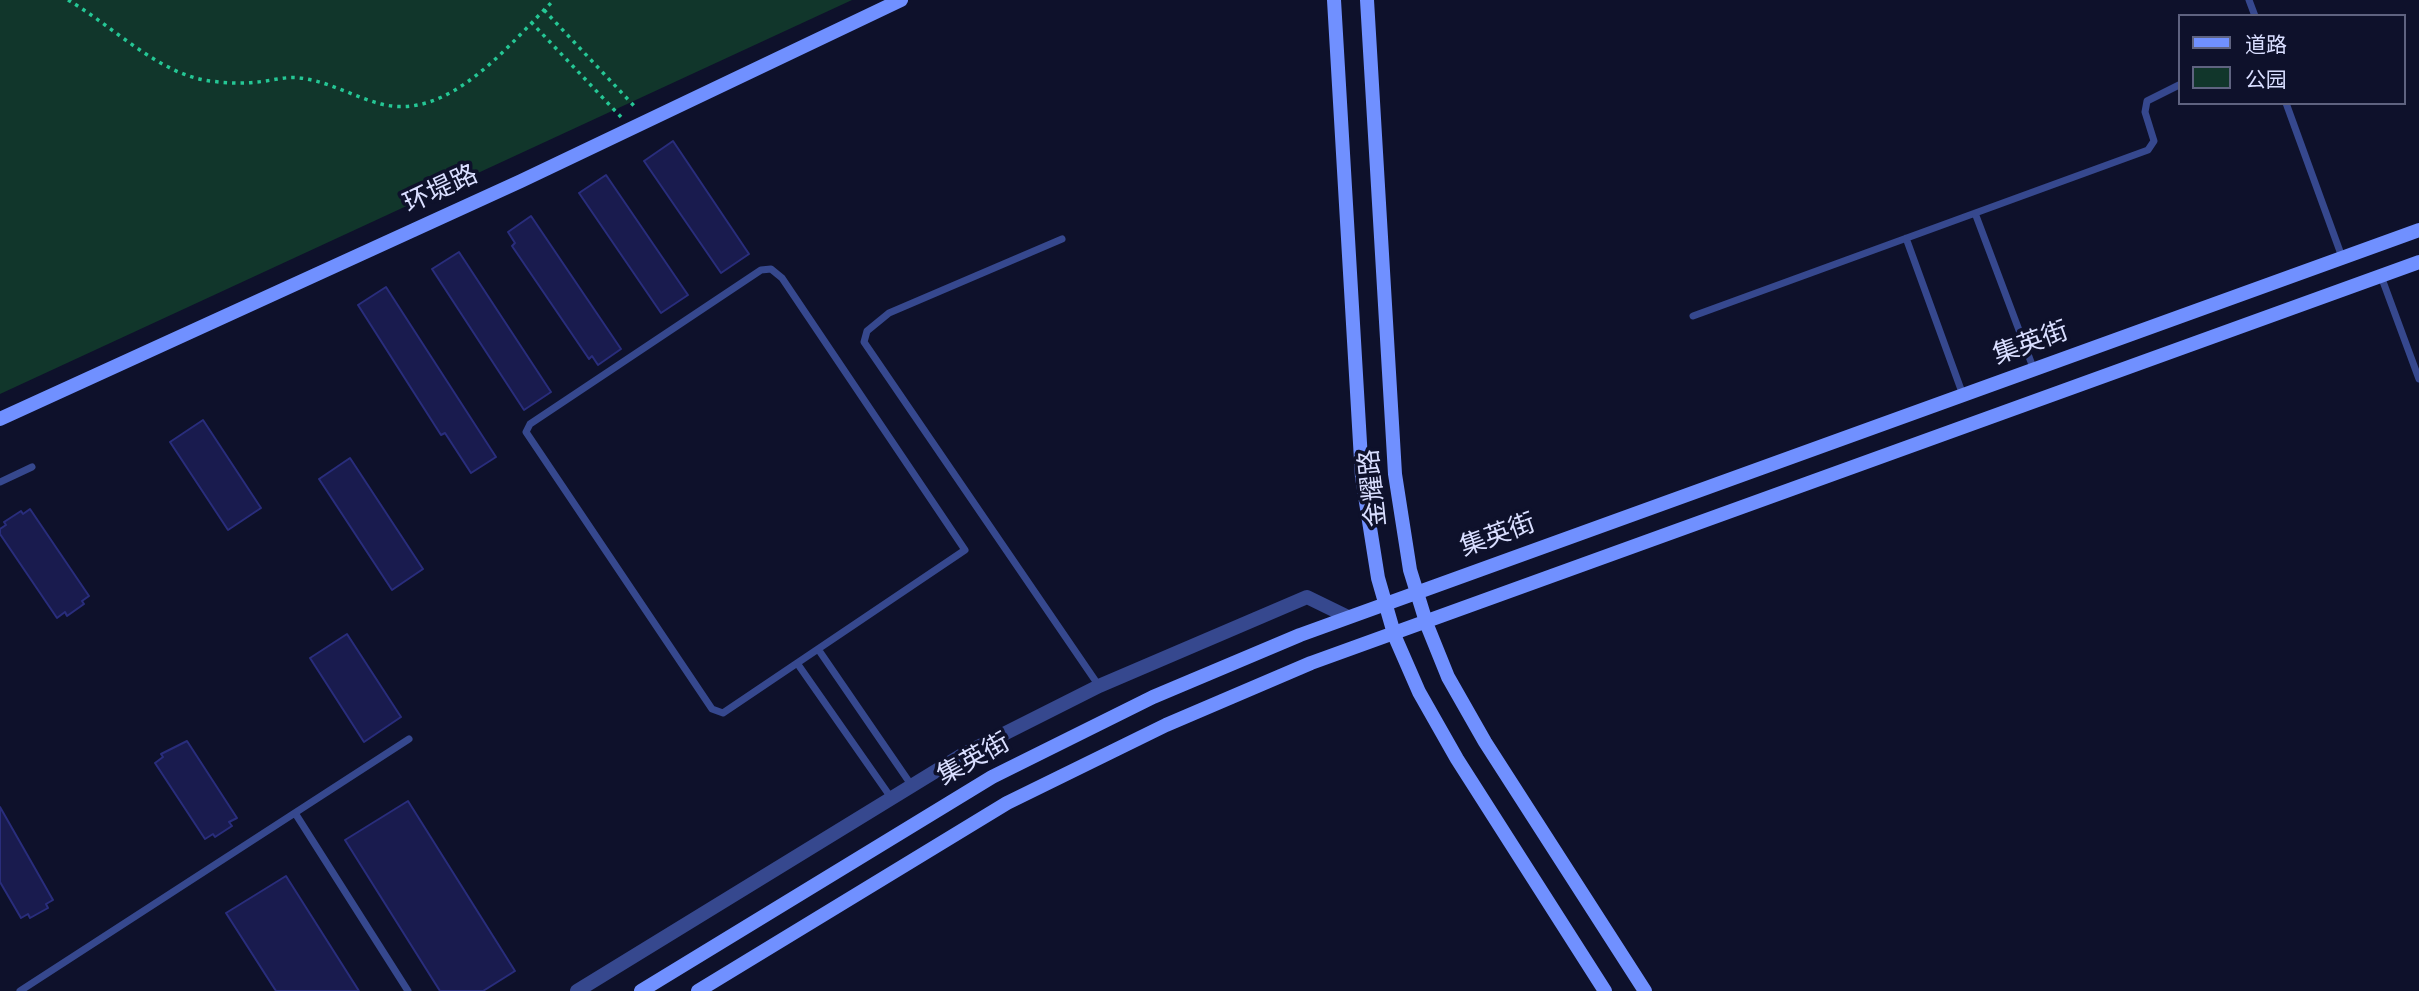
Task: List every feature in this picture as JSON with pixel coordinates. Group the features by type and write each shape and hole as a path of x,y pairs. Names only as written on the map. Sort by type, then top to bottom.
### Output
{"main road":[{"name":"环堤路","path":"0,419 632,128 901,0"},
{"name":"金耀路","path":"1334,0 1362,477 1371,547 1385,604 1394,633 1438,728 1605,991"},
{"name":"金耀路","path":"1367,0 1395,474 1404,541 1416,592 1425,621 1467,712 1645,991"},
{"name":"集英街","path":"641,991 992,777 1153,697 1348,617 2419,230"},
{"name":"集英街","path":"698,991 926,850 1030,792 1166,725 1311,663 2419,262"}],"street":[{"path":"577,991 962,755 1099,686 1307,597 1348,617"}],"lane":[{"path":"1693,316 2148,150 2154,141 2145,112 2147,101 2178,86"},
{"path":"2287,105 2342,258"},
{"path":"1975,213 2034,370"},
{"path":"1062,239 889,313 867,331 864,342 1099,686"},
{"path":"1906,239 1963,395"},
{"path":"771,269 782,278 965,550 818,649 723,713 712,709 526,432 530,424 761,270 771,269"},
{"path":"2381,276 2419,379"},
{"path":"0,482 32,467"},
{"path":"818,649 912,786"},
{"path":"796,663 892,799"},
{"path":"20,991 409,739"},
{"path":"295,813 408,991"}],"path":[{"path":"68,0 108,25 158,63 190,77 232,83 300,78 383,104 403,106 429,103 454,93 554,0"},
{"path":"544,10 648,120"},
{"path":"531,22 632,128"}],"green space":[{"path":"0,0 852,0 0,394"}],"building":[{"path":"673,141 749,254 721,273 644,161"},
{"path":"606,175 688,295 661,313 579,193"},
{"path":"531,216 621,349 598,365 592,356 589,359 512,246 515,243 508,232"},
{"path":"459,252 551,392 524,410 432,269"},
{"path":"386,287 496,457 471,473 445,433 441,435 358,305"},
{"path":"203,420 261,508 228,530 170,442"},
{"path":"350,458 423,569 392,590 319,479"},
{"path":"30,509 89,596 82,601 84,604 67,616 65,612 57,618 0,534 0,529 6,525 4,522 21,511 23,514"},
{"path":"347,634 401,717 364,742 310,658"},
{"path":"187,741 237,818 229,822 232,826 215,837 213,834 205,839 155,763 163,757 161,754"},
{"path":"408,801 515,971 483,991 440,991 345,840"},
{"path":"0,807 53,900 46,904 48,908 30,918 28,914 21,918 0,882"},
{"path":"286,876 359,991 276,991 226,913"}]}
